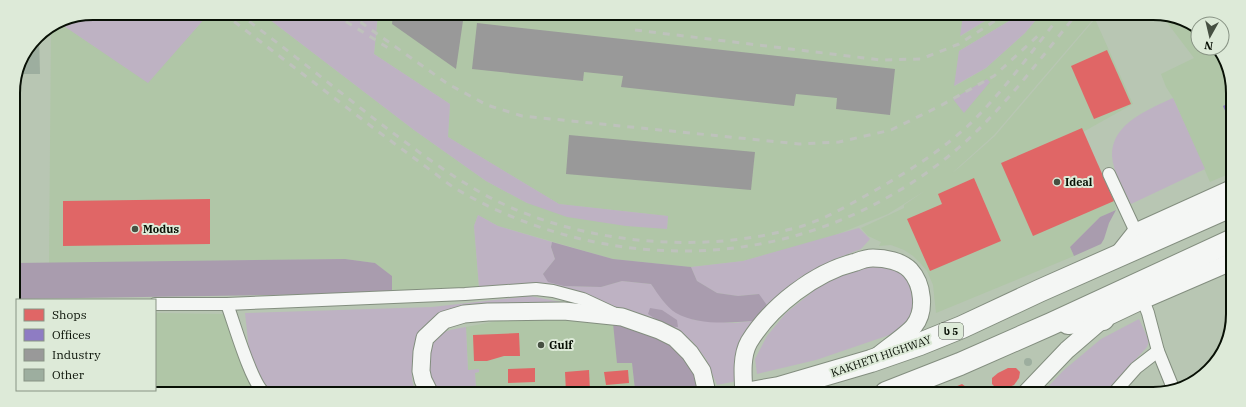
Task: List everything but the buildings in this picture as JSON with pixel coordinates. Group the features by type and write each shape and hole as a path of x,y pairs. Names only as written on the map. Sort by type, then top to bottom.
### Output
{"highway":[{"name":"KAKHETI HIGHWAY","path":"782,387 871,361 920,344 962,327 1039,291 1116,258 1226,197"},
{"path":"901,387 960,364 1051,324 1226,243"},
{"path":"1051,324 1103,319"}],"main road":[{"name":"KAKHETI HIGHWAY","path":"1116,258 1136,232 1226,197"},
{"path":"744,387 743,366 749,343 775,309 815,278 840,266 872,258 894,260 910,270 918,284 922,304 920,314 914,326 871,361"},
{"path":"1143,300 1188,260"},
{"path":"1032,387 1067,350 1103,319 1226,264"},
{"path":"426,387 421,371 422,352 425,338 444,320 464,314 514,311 564,311 622,317 659,330 675,338 690,353 702,372 706,387"}],"street":[{"path":"1109,174 1136,232"},
{"path":"156,304 227,304 465,294 536,289 553,291 583,299 622,317"},
{"path":"1143,300 1158,351 1171,384"},
{"path":"227,304 258,387"},
{"path":"1119,387 1136,368 1158,351"}],"shaded area":[{"path":"89,20 203,20 148,83 64,26 79,21"},
{"path":"203,20 270,20 414,130 486,181 527,203 667,229 668,216 559,204 448,137 450,104 374,54 377,20 963,20 961,36 987,20 1010,20 959,51 955,86 986,68 1025,33 1036,20 1093,20 994,135 952,173 995,136 1094,20 1133,104 1083,132 1114,201 1116,210 1100,217 1070,247 1074,256 936,313 933,285 927,271 921,264 904,250 891,245 879,246 881,242 868,236 861,228 904,208 904,205 926,190 888,214 828,238 743,261 691,267 613,259 498,226 478,215 474,226 479,287 450,291 392,293 392,276 375,263 345,259 49,263 51,34 64,26 148,82"},
{"path":"270,20 377,20 374,54 450,104 448,137 559,204 668,216 667,229 626,226 567,217 527,203 486,181 414,130"},
{"path":"962,20 987,20 960,36"},
{"path":"1036,20 1025,33 986,68 954,86 959,51 1009,21"},
{"path":"1166,22 1181,26 1189,30 1190,53"},
{"path":"1192,56 1215,56 1225,79 1226,175 1210,182 1161,74 1194,58"},
{"path":"987,79 990,82 964,113 953,99"},
{"path":"1173,98 1205,169 1131,204 1114,168 1112,156 1113,144 1125,126 1143,112"},
{"path":"1116,210 1101,244 1074,256 1070,247 1100,217"},
{"path":"478,215 498,226 552,242 551,247 555,259 543,274 564,286 601,287 622,281 651,284 666,304 694,320 735,323 760,320 737,381 717,385 706,359 692,341 657,324 618,310 505,285 479,287 474,226"},
{"path":"859,228 870,239 861,249 835,259 799,278 769,308 758,294 738,296 717,293 697,281 691,267 743,261"},
{"path":"552,242 613,259 691,267 697,281 717,293 738,296 759,294 769,308 760,320 728,323 706,322 685,317 676,313 659,296 651,284 622,281 601,287 564,286 548,282 543,274 555,259 551,247"},
{"path":"345,259 375,263 392,276 392,293 20,299 20,263"},
{"path":"871,266 892,267 907,279 913,295 914,315 907,329 816,360 757,374 755,359 767,336 786,313 821,285 850,271"},
{"path":"530,296 571,304 445,314 417,356 413,365 412,377 414,387 266,387 263,385 249,350 245,313 432,307"},
{"path":"650,308 662,310 677,320 678,327 674,327 659,321 648,314"},
{"path":"156,313 225,314 252,387 156,387"},
{"path":"1139,319 1149,341 1147,347 1110,387 1048,387 1064,370 1101,339"},
{"name":"Gulf","path":"559,320 613,323 632,363 635,387 476,387 475,373 479,372 468,370 466,327 498,321"},
{"path":"613,323 673,342 694,371 698,387 635,387 632,363 617,363"},
{"path":"466,327 468,370 479,369 479,372 475,373 476,387 434,387 431,381 427,359 429,348 436,338 449,330"}],"railway":[{"path":"232,20 448,184 493,208 530,224 568,236 607,244 646,249 686,251 726,249 765,243 815,230 863,210 908,185 930,171 950,155 985,123 1031,71 1072,20"},
{"path":"247,20 424,156 473,188 507,206 544,220 582,231 622,238 663,242 703,242 742,239 780,232 823,218 879,188 908,171 935,152 973,121 1007,83 1057,20"},
{"path":"344,20 393,51"},
{"path":"357,20 448,84 487,105 522,116 799,144 839,142 891,130 940,106 994,76 1041,33"},
{"path":"635,30 881,60 921,59 959,44 996,20"}],"place":[{"name":"Ideal","path":"1057,182"},
{"name":"Modus","path":"135,229"},
{"name":"Gulf","path":"541,345"}]}
